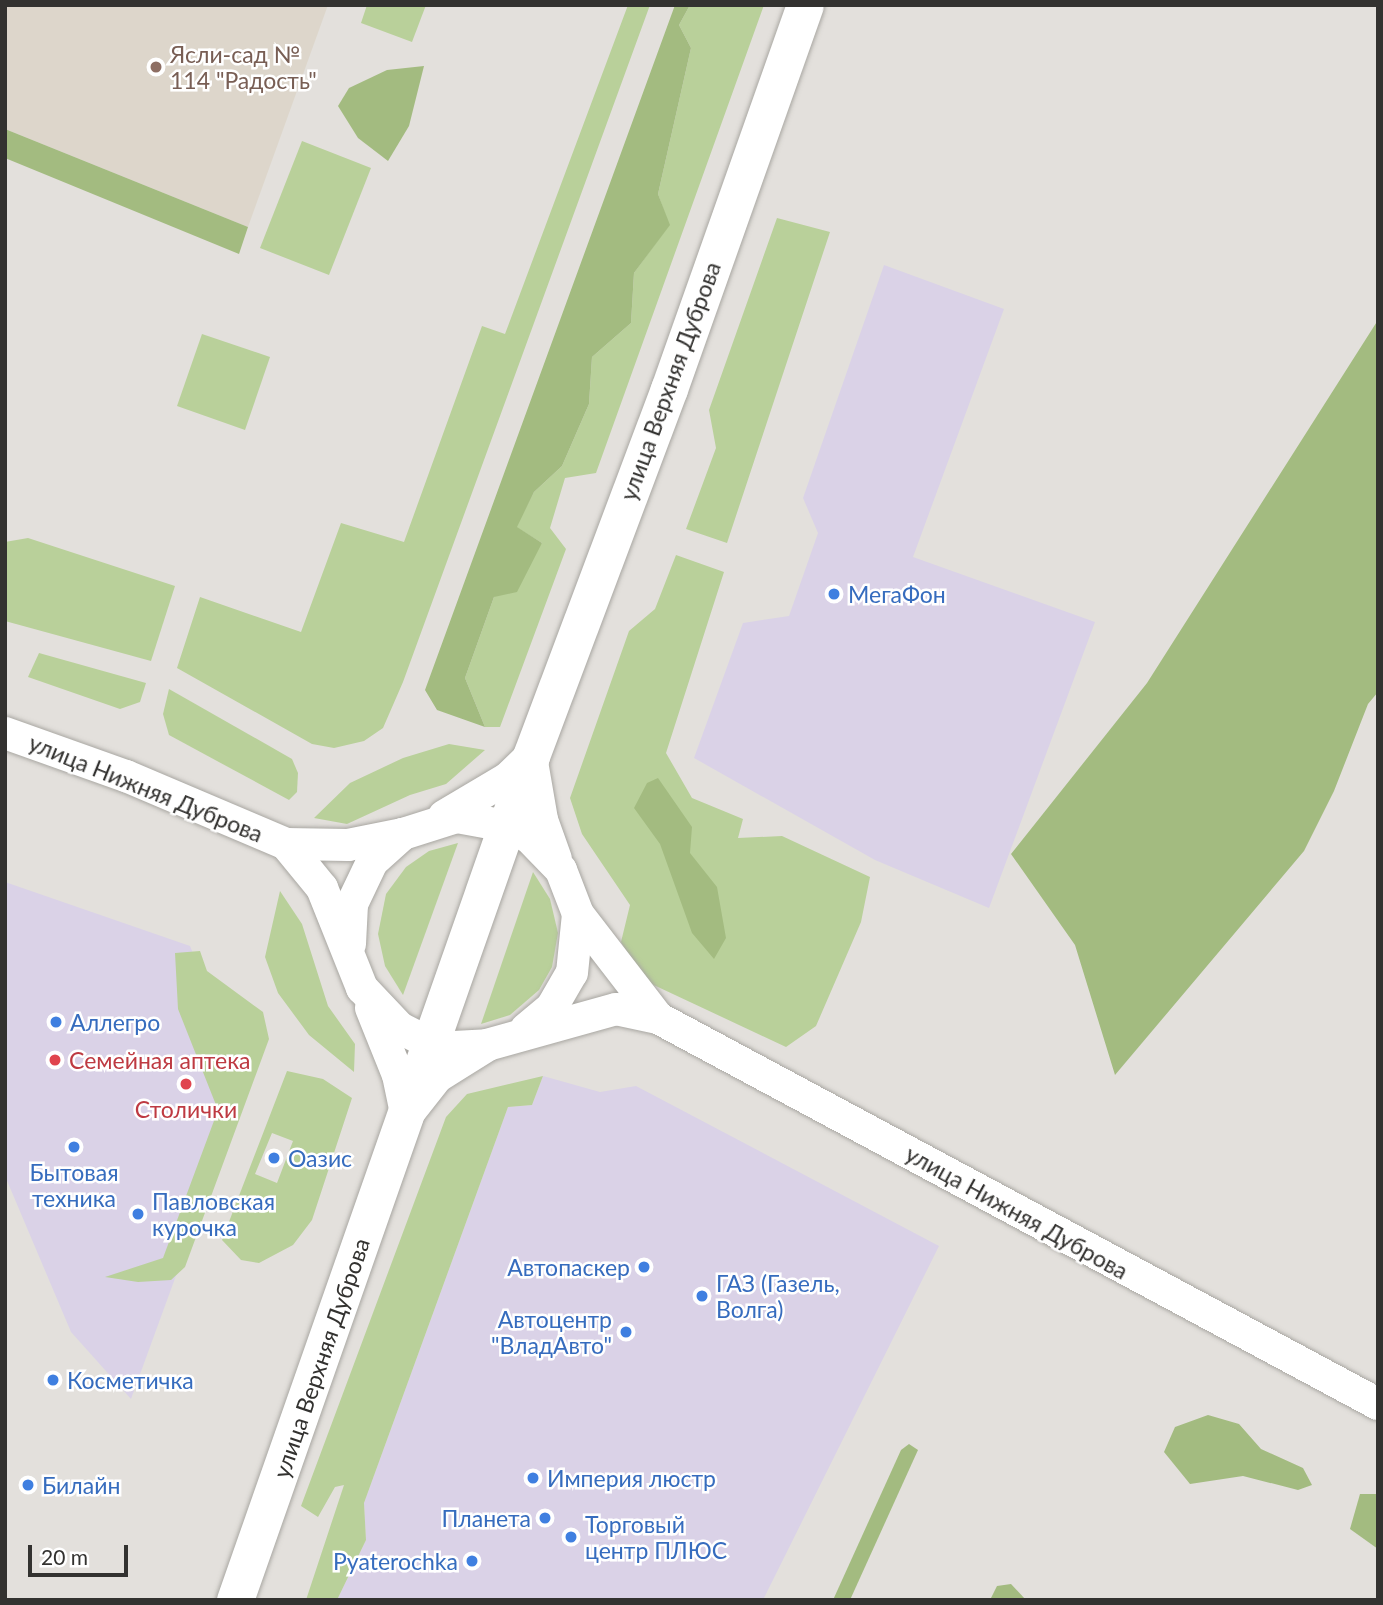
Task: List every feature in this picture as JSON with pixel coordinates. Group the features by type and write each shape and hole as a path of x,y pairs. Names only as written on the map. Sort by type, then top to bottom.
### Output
{"main road":[{"name":"улица Верхняя Дуброва","path":"235,1600 407,1118 531,756 669,389 805,5"}],"street":[{"name":"улица Нижняя Дуброва","path":"5,733 126,776 286,844 348,845 403,834 432,821 479,818 506,826 529,837 561,870 578,914 658,1018"},
{"name":"улица Верхняя Дуброва","path":"432,821 475,801 508,778 531,756"},
{"path":"531,756 542,820 561,870"},
{"path":"351,958 352,904 372,862 403,834"},
{"name":"улица Нижняя Дуброва","path":"286,844 322,888 362,988 400,1028 431,1044 487,1045 522,1032 616,1009 658,1018 1378,1404"},
{"path":"522,1032 552,1007 572,973 578,914"},
{"path":"362,988 398,1075 407,1118"},
{"name":"улица Верхняя Дуброва","path":"407,1118 437,1077 487,1045"}],"shaded area":[{"name":"Ясли-сад № 114 \"Радость\"","path":"5,5 328,5 248,227 5,129"},
{"path":"884,265 1004,309 913,557 1095,622 989,908 875,860 694,758 743,623 789,616 818,533 803,498"},
{"path":"5,882 190,946 247,1081 131,1399 71,1332 5,1176"},
{"path":"543,1076 600,1092 636,1086 939,1246 763,1600 337,1600 366,1540 364,1503 508,1107 532,1105"}],"green space":[{"path":"367,5 426,5 412,42 361,23"},
{"path":"628,5 650,5 403,682 383,728 364,741 334,748 312,744 177,668 200,597 301,632 341,523 404,542 482,326 505,334"},
{"path":"675,5 690,5 679,25 691,48 658,194 670,225 634,273 631,323 592,357 589,404 562,466 534,492 517,527 542,543 517,592 494,597 465,678 485,727 437,710 425,690"},
{"path":"690,5 764,5 596,473 565,478 550,528 566,549 500,727 485,727 465,678 494,597 542,543 516,527 534,492 562,466 589,404 592,357 631,323 634,273 669,225 658,194 691,48 679,25"},
{"path":"424,66 409,126 388,161 358,138 338,106 349,88 387,70"},
{"path":"5,129 248,227 239,254 5,158"},
{"path":"302,141 371,168 329,275 260,248"},
{"path":"777,218 830,232 727,543 686,529 716,448 709,410"},
{"path":"1378,320 1378,692 1368,704 1334,791 1304,851 1115,1075 1075,945 1011,854 1147,683"},
{"path":"202,334 270,357 245,430 177,406"},
{"path":"28,538 175,586 151,661 5,621 5,542"},
{"path":"676,555 724,572 666,753 692,798 743,819 738,838 782,836 870,877 861,922 816,1026 786,1047 643,980 621,942 630,905 582,834 570,798 629,631 655,609"},
{"path":"39,653 146,683 140,702 120,709 28,677"},
{"path":"169,689 292,759 298,773 297,792 289,800 169,735 163,714"},
{"path":"449,744 485,750 446,784 410,795 347,824 314,818 350,783 403,758"},
{"path":"658,778 692,827 690,853 717,887 726,938 714,959 692,933 660,844 634,808 647,783"},
{"path":"458,843 403,995 385,966 378,934 386,894 406,867 429,851"},
{"path":"533,872 550,899 558,933 552,967 539,990 510,1015 481,1024"},
{"path":"280,891 302,924 328,1006 355,1044 354,1072 309,1035 278,993 265,957"},
{"path":"200,951 207,971 263,1012 269,1039 185,1267 171,1280 138,1282 105,1277 163,1258 218,1110 178,1009 175,953"},
{"path":"287,1071 323,1079 352,1098 312,1220 293,1245 259,1263 241,1260 222,1240","holes":["272,1133 293,1141 277,1183 255,1174"]},
{"path":"543,1076 532,1105 508,1107 364,1503 366,1540 337,1600 306,1600 344,1485 335,1487 318,1517 301,1506 446,1117 467,1094"},
{"path":"1208,1415 1239,1424 1261,1449 1303,1468 1312,1485 1298,1490 1243,1476 1190,1484 1164,1452 1175,1427"},
{"path":"909,1444 918,1450 850,1600 833,1600 901,1450"},
{"path":"1360,1494 1378,1494 1378,1549 1350,1529"},
{"path":"1011,1584 1026,1600 990,1600 997,1586"}],"place":[{"name":"Ясли-сад № 114 \"Радость\"","path":"156,67"},
{"name":"МегаФон","path":"834,594"},
{"name":"Аллегро","path":"56,1022"},
{"name":"Семейная аптека","path":"55,1060"},
{"name":"Столички","path":"186,1084"},
{"name":"Бытовая техника","path":"74,1147"},
{"name":"Оазис","path":"274,1158"},
{"name":"Павловская курочка","path":"138,1214"},
{"name":"Автопаскер","path":"644,1267"},
{"name":"ГАЗ (Газель, Волга)","path":"702,1296"},
{"name":"Автоцентр \"ВладАвто\"","path":"626,1332"},
{"name":"Косметичка","path":"53,1380"},
{"name":"Империя люстр","path":"533,1478"},
{"name":"Билайн","path":"28,1485"},
{"name":"Планета","path":"545,1518"},
{"name":"Торговый центр ПЛЮС","path":"571,1537"},
{"name":"Pyaterochka","path":"472,1561"}]}
